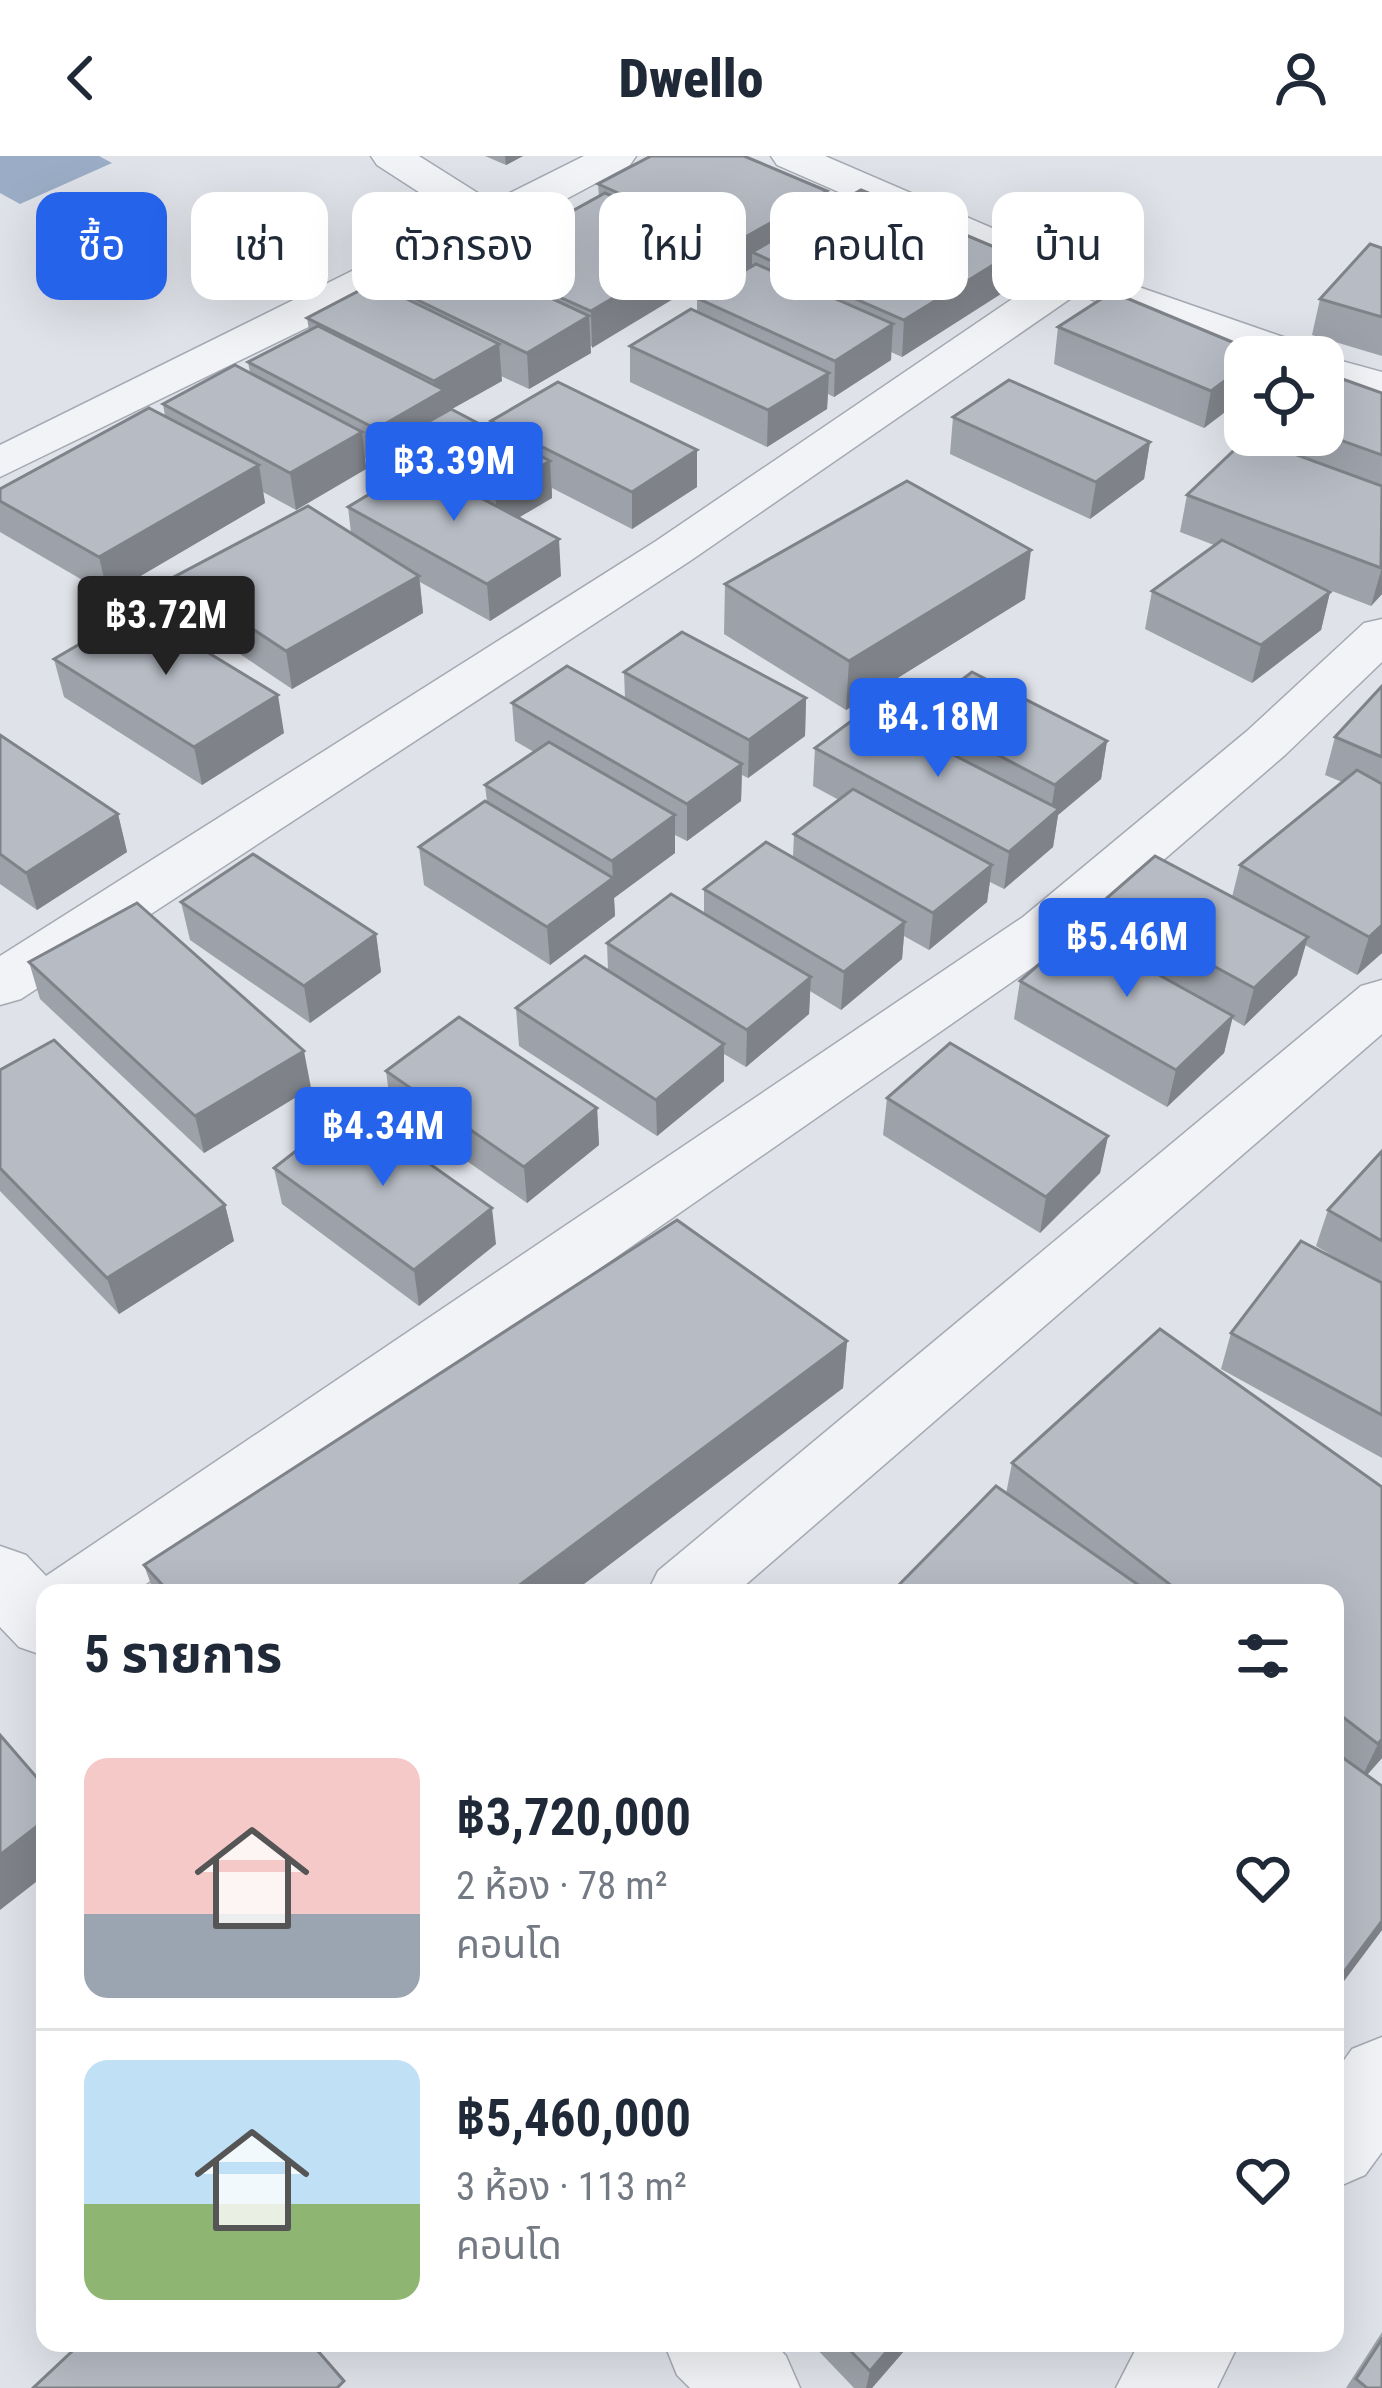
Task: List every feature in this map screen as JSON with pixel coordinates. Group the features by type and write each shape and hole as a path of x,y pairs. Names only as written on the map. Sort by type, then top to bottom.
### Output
{"street":[{"path":"391,156 447,192"},
{"path":"548,192 616,156"},
{"path":"790,156 992,243"},
{"path":"0,463 352,290"},
{"path":"0,985 653,563 1040,300"},
{"path":"1135,300 1237,336"},
{"path":"1344,373 1382,387"},
{"path":"72,1584 1044,931 1266,743 1382,634"},
{"path":"695,1584 1382,1001"},
{"path":"1344,2132 1382,2079"},
{"path":"719,2352 754,2388"},
{"path":"1162,2388 1188,2352"}],"water":[{"path":"0,156 99,156 112,163 47,192 36,192 36,197 20,204 0,193"}],"building":[{"path":"651,156 744,156 827,191 770,192 770,223 746,237 746,192 616,192 598,184"},
{"path":"599,196 599,300 610,300 591,311 566,300 575,300 575,210"},
{"path":"968,236 992,246 992,266 968,281"},
{"path":"770,242 770,260 752,252"},
{"path":"1370,244 1382,248 1382,317 1320,299"},
{"path":"756,264 770,270 770,300 838,300 893,324 835,361 701,300 746,300 746,270"},
{"path":"352,294 352,300 409,300 499,344 434,381 307,318"},
{"path":"418,300 555,300 589,316 527,353"},
{"path":"858,300 936,300 904,320"},
{"path":"1100,300 1131,300 1224,339 1224,381 1211,391 1058,327"},
{"path":"691,309 829,373 768,410 630,346"},
{"path":"318,326 444,390 376,429 248,362"},
{"path":"235,365 362,432 290,473 163,404"},
{"path":"1009,380 1150,442 1096,482 953,417"},
{"path":"1344,380 1382,393 1382,455 1344,441"},
{"path":"558,382 697,450 632,492 491,421"},
{"path":"149,408 259,465 99,557 0,501 0,489"},
{"path":"451,409 550,461 495,492 398,439"},
{"path":"1228,456 1300,456 1382,486 1381,568 1187,495"},
{"path":"418,465 559,539 487,584 348,507"},
{"path":"907,481 1031,550 849,661 725,584"},
{"path":"308,506 419,576 286,651 174,577"},
{"path":"1222,540 1330,592 1261,645 1152,591"},
{"path":"138,610 278,695 194,747 54,659"},
{"path":"682,632 806,698 749,740 624,672"},
{"path":"567,666 742,764 687,804 512,703"},
{"path":"972,672 1107,741 1055,785 918,713"},
{"path":"1382,686 1382,757 1335,737"},
{"path":"866,710 1059,809 1009,852 815,748"},
{"path":"0,735 118,814 26,873 0,854"},
{"path":"549,742 675,815 612,861 485,785"},
{"path":"1357,770 1382,784 1382,925 1369,937 1240,865"},
{"path":"853,789 992,865 933,913 794,834"},
{"path":"485,801 613,878 547,927 419,847"},
{"path":"766,842 905,922 844,972 704,889"},
{"path":"253,854 376,934 304,986 181,902"},
{"path":"1155,856 1308,937 1254,988 1100,904"},
{"path":"671,894 811,977 747,1030 607,943"},
{"path":"137,903 304,1051 195,1116 29,962"},
{"path":"1078,930 1233,1016 1176,1070 1020,981"},
{"path":"585,956 724,1044 656,1100 516,1008"},
{"path":"459,1017 597,1108 524,1167 386,1071"},
{"path":"54,1040 225,1205 107,1278 0,1168 0,1070"},
{"path":"950,1043 1108,1136 1046,1197 887,1098"},
{"path":"351,1108 492,1208 414,1270 274,1168"},
{"path":"1382,1151 1382,1241 1328,1210"},
{"path":"677,1220 847,1341 521,1584 162,1584 144,1565"},
{"path":"1301,1241 1382,1283 1382,1415 1231,1333"},
{"path":"1160,1329 1382,1487 1382,1739 1378,1744 1344,1718 1344,1584 1169,1584 1012,1463"},
{"path":"996,1486 1137,1584 900,1584"},
{"path":"0,1735 36,1777 36,1827 0,1855"},
{"path":"1344,1759 1382,1786 1382,1921 1344,1972"},
{"path":"1382,2339 1382,2388 1367,2388 1356,2379"},
{"path":"71,2352 319,2352 344,2381 337,2388 33,2388"},
{"path":"852,2352 886,2352 870,2371"}]}
